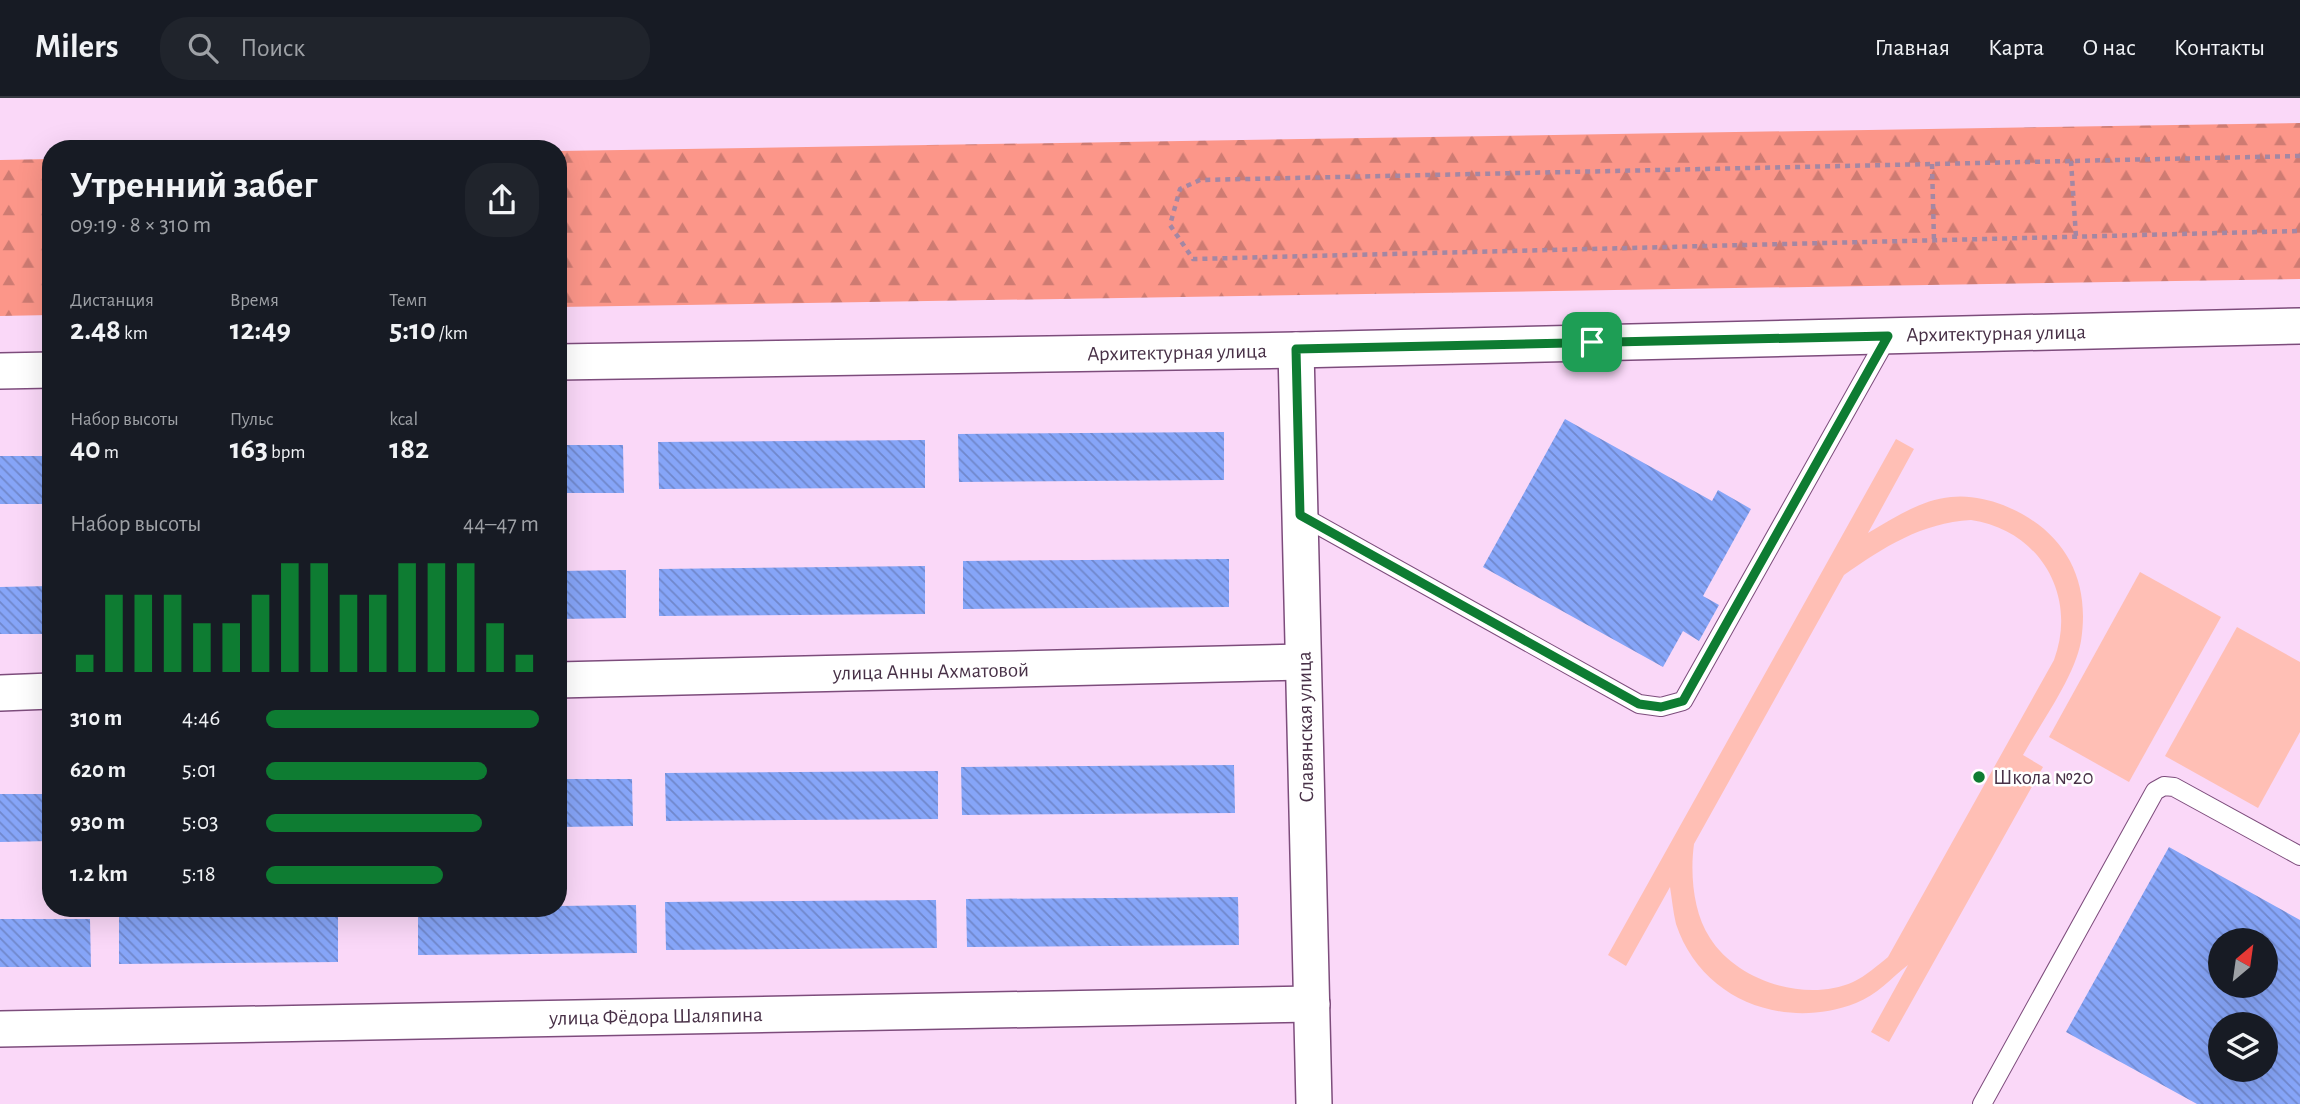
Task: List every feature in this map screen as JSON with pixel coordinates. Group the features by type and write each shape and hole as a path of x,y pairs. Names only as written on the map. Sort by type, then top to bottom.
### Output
{"street":[{"name":"Архитектурная улица","path":"567,362 1296,349 2300,326"},
{"name":"Славянская улица","path":"1296,349 1314,1104"},
{"path":"0,371 42,370"},
{"name":"улица Анны Ахматовой","path":"567,680 1303,662"},
{"path":"0,693 42,691"},
{"name":"улица Фёдора Шаляпина","path":"0,1029 1312,1004"}],"lane":[{"path":"1300,515 1639,704 1661,707 1683,701 1888,336"},
{"path":"1982,1104 2155,791 2164,786 2174,787 2300,856"}],"path":[{"path":"2300,156 1200,180 1180,189 1170,225 1193,260 2300,231"},
{"path":"2071,161 2076,237"},
{"path":"1932,164 1934,241"}],"shaded area":[{"path":"1896,439 1914,449 1868,533 1918,506 1940,499 1964,497 1997,503 2024,515 2042,527 2057,542 2077,576 2083,618 2078,655 2072,669 2023,755 2043,767 1889,1042 1871,1032 1908,965 1864,1000 1829,1011 1801,1013 1774,1010 1748,1002 1725,990 1705,972 1688,950 1676,924 1670,887 1626,966 1608,955","holes":["1971,520 1995,526 2016,537 2034,552 2047,570 2056,590 2061,613 2060,636 2054,660 1888,957 1858,980 1834,988 1815,990 1774,984 1737,966 1710,938 1700,917 1694,892 1694,844 1844,575 1889,546 1919,531"]},
{"path":"2140,572 2221,617 2129,782 2049,737"},
{"path":"2237,627 2300,662 2300,732 2258,808 2165,756"}],"green space":[{"path":"2300,123 2300,279 567,307 567,151"},
{"path":"42,159 42,315 0,316 0,160"}],"building":[{"path":"1565,419 1712,501 1718,490 1751,509 1703,596 1719,605 1699,641 1683,631 1663,667 1483,567"},
{"path":"1224,432 1224,480 959,482 958,434"},
{"path":"925,440 925,488 659,489 658,442"},
{"path":"567,445 623,445 624,493 567,493"},
{"path":"0,456 42,456 42,504 0,504"},
{"path":"1229,559 1229,607 963,609 963,561"},
{"path":"925,566 925,614 659,616 659,569"},
{"path":"626,570 626,618 567,619 567,571"},
{"path":"42,586 42,634 0,634 0,587"},
{"path":"1234,765 1235,813 962,815 961,767"},
{"path":"938,771 938,819 666,821 665,773"},
{"path":"567,779 632,779 633,826 567,827"},
{"path":"0,794 42,794 42,841 0,842"},
{"path":"2169,847 2300,920 2300,1104 2197,1104 2066,1032"},
{"path":"1238,897 1239,945 967,947 966,899"},
{"path":"936,900 937,948 666,950 665,902"},
{"path":"636,905 637,953 418,955 418,917 567,917 567,906"},
{"path":"119,917 338,917 338,962 119,964"},
{"path":"0,919 90,919 91,967 0,967"}],"place":[{"name":"Школа №20","path":"1979,777"}],"route":[{"path":"1888,336 1683,701 1661,707 1639,704 1300,515 1296,349 1592,342 1888,336"}]}
